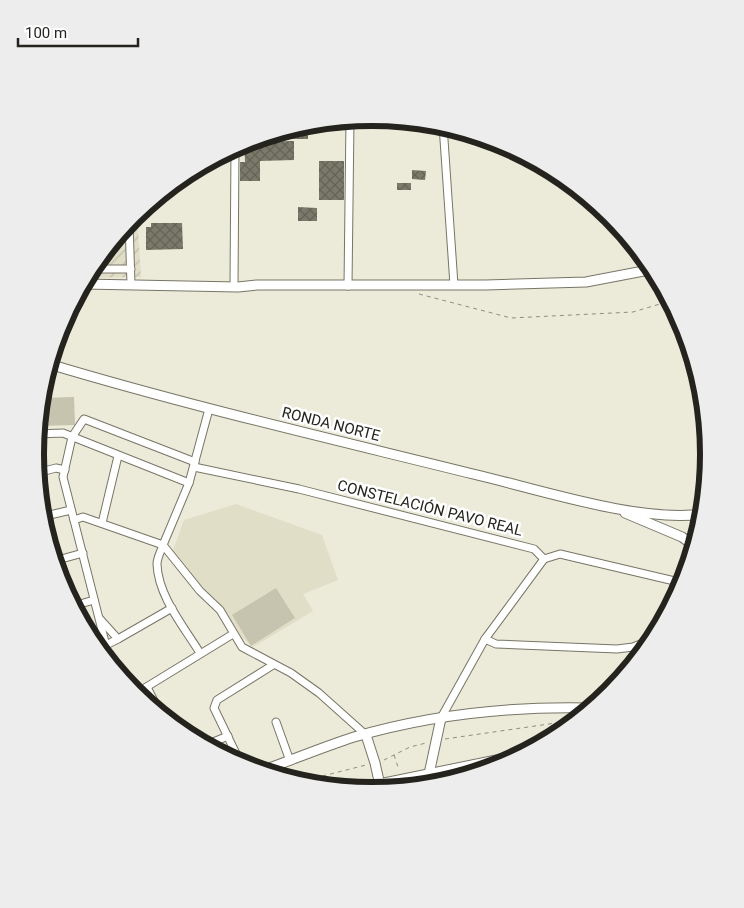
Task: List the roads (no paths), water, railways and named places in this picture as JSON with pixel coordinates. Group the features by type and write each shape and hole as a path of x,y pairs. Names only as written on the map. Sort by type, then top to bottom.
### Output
{"street":[{"path":"348,286 350,126"},
{"path":"444,134 454,285"},
{"path":"234,157 234,286"},
{"path":"129,233 131,284"},
{"path":"101,269 131,269"},
{"path":"92,284 348,286 586,282 644,271"},
{"name":"RONDA NORTE","path":"56,366 209,408 608,507 686,516 694,515"},
{"path":"200,653 172,608 162,586 156,563 189,483 209,408"},
{"name":"CONSTELACIÓN PAVO REAL","path":"72,437 84,419 195,465 525,546 534,549 544,559"},
{"path":"44,434 63,433 189,483"},
{"path":"72,437 63,477 106,646"},
{"path":"102,523 118,456"},
{"path":"44,471 56,468 64,470"},
{"name":"RONDA NORTE","path":"608,507 673,533 688,543"},
{"path":"50,515 71,510"},
{"path":"74,520 83,517 163,545 200,591 220,610 242,647 291,673 319,693 366,735 379,782"},
{"path":"61,559 83,553"},
{"path":"426,775 441,718 485,639 544,559 560,554 675,581"},
{"path":"81,604 94,600"},
{"path":"106,646 172,608"},
{"path":"100,619 118,639"},
{"path":"144,689 233,634"},
{"path":"485,639 496,644 618,649 639,645"},
{"path":"235,752 214,708 217,700 273,665"},
{"path":"148,687 153,698"},
{"path":"273,767 366,735 415,722 532,707 580,708"},
{"path":"276,722 290,761"},
{"path":"215,741 228,736"},
{"path":"406,780 484,763"}]}
